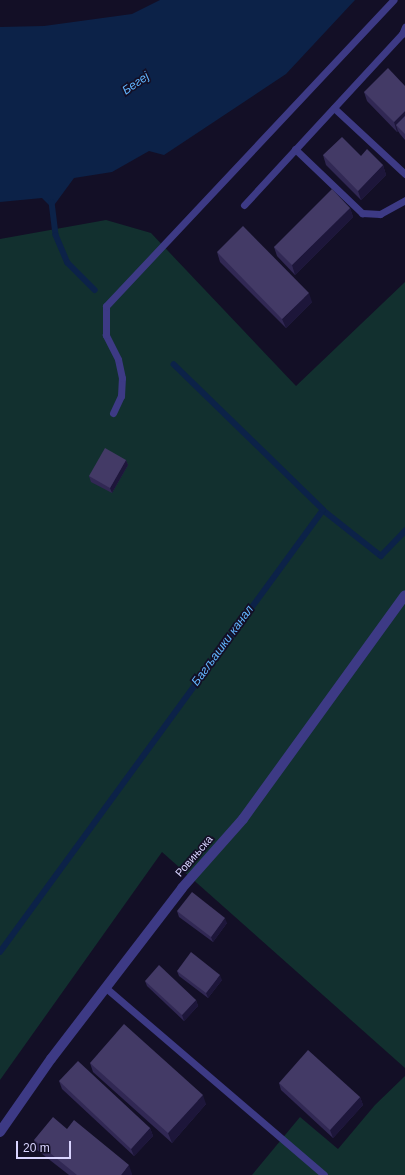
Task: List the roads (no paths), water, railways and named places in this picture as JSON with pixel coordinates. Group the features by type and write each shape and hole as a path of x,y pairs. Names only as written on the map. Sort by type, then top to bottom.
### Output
{"street":[{"name":"Ровињска","path":"0,1132 182,888 243,819 405,594"}],"lane":[{"path":"113,413 121,396 122,378 118,359 106,335 106,306 393,0"},
{"path":"244,205 404,32"},
{"path":"334,108 405,174"},
{"path":"295,149 362,213 380,214 405,200"},
{"path":"106,988 324,1175"}],"water":[{"name":"Бегеј","path":"160,0 355,0 286,74 164,155 149,151 112,172 74,178 52,208 42,198 0,202 0,27 44,26 132,14"}],"waterway":[{"path":"52,202 56,235 68,263 95,290"},
{"name":"Багљашки канал","path":"0,952 323,510 174,365"},
{"path":"323,510 381,556 405,531"}]}
